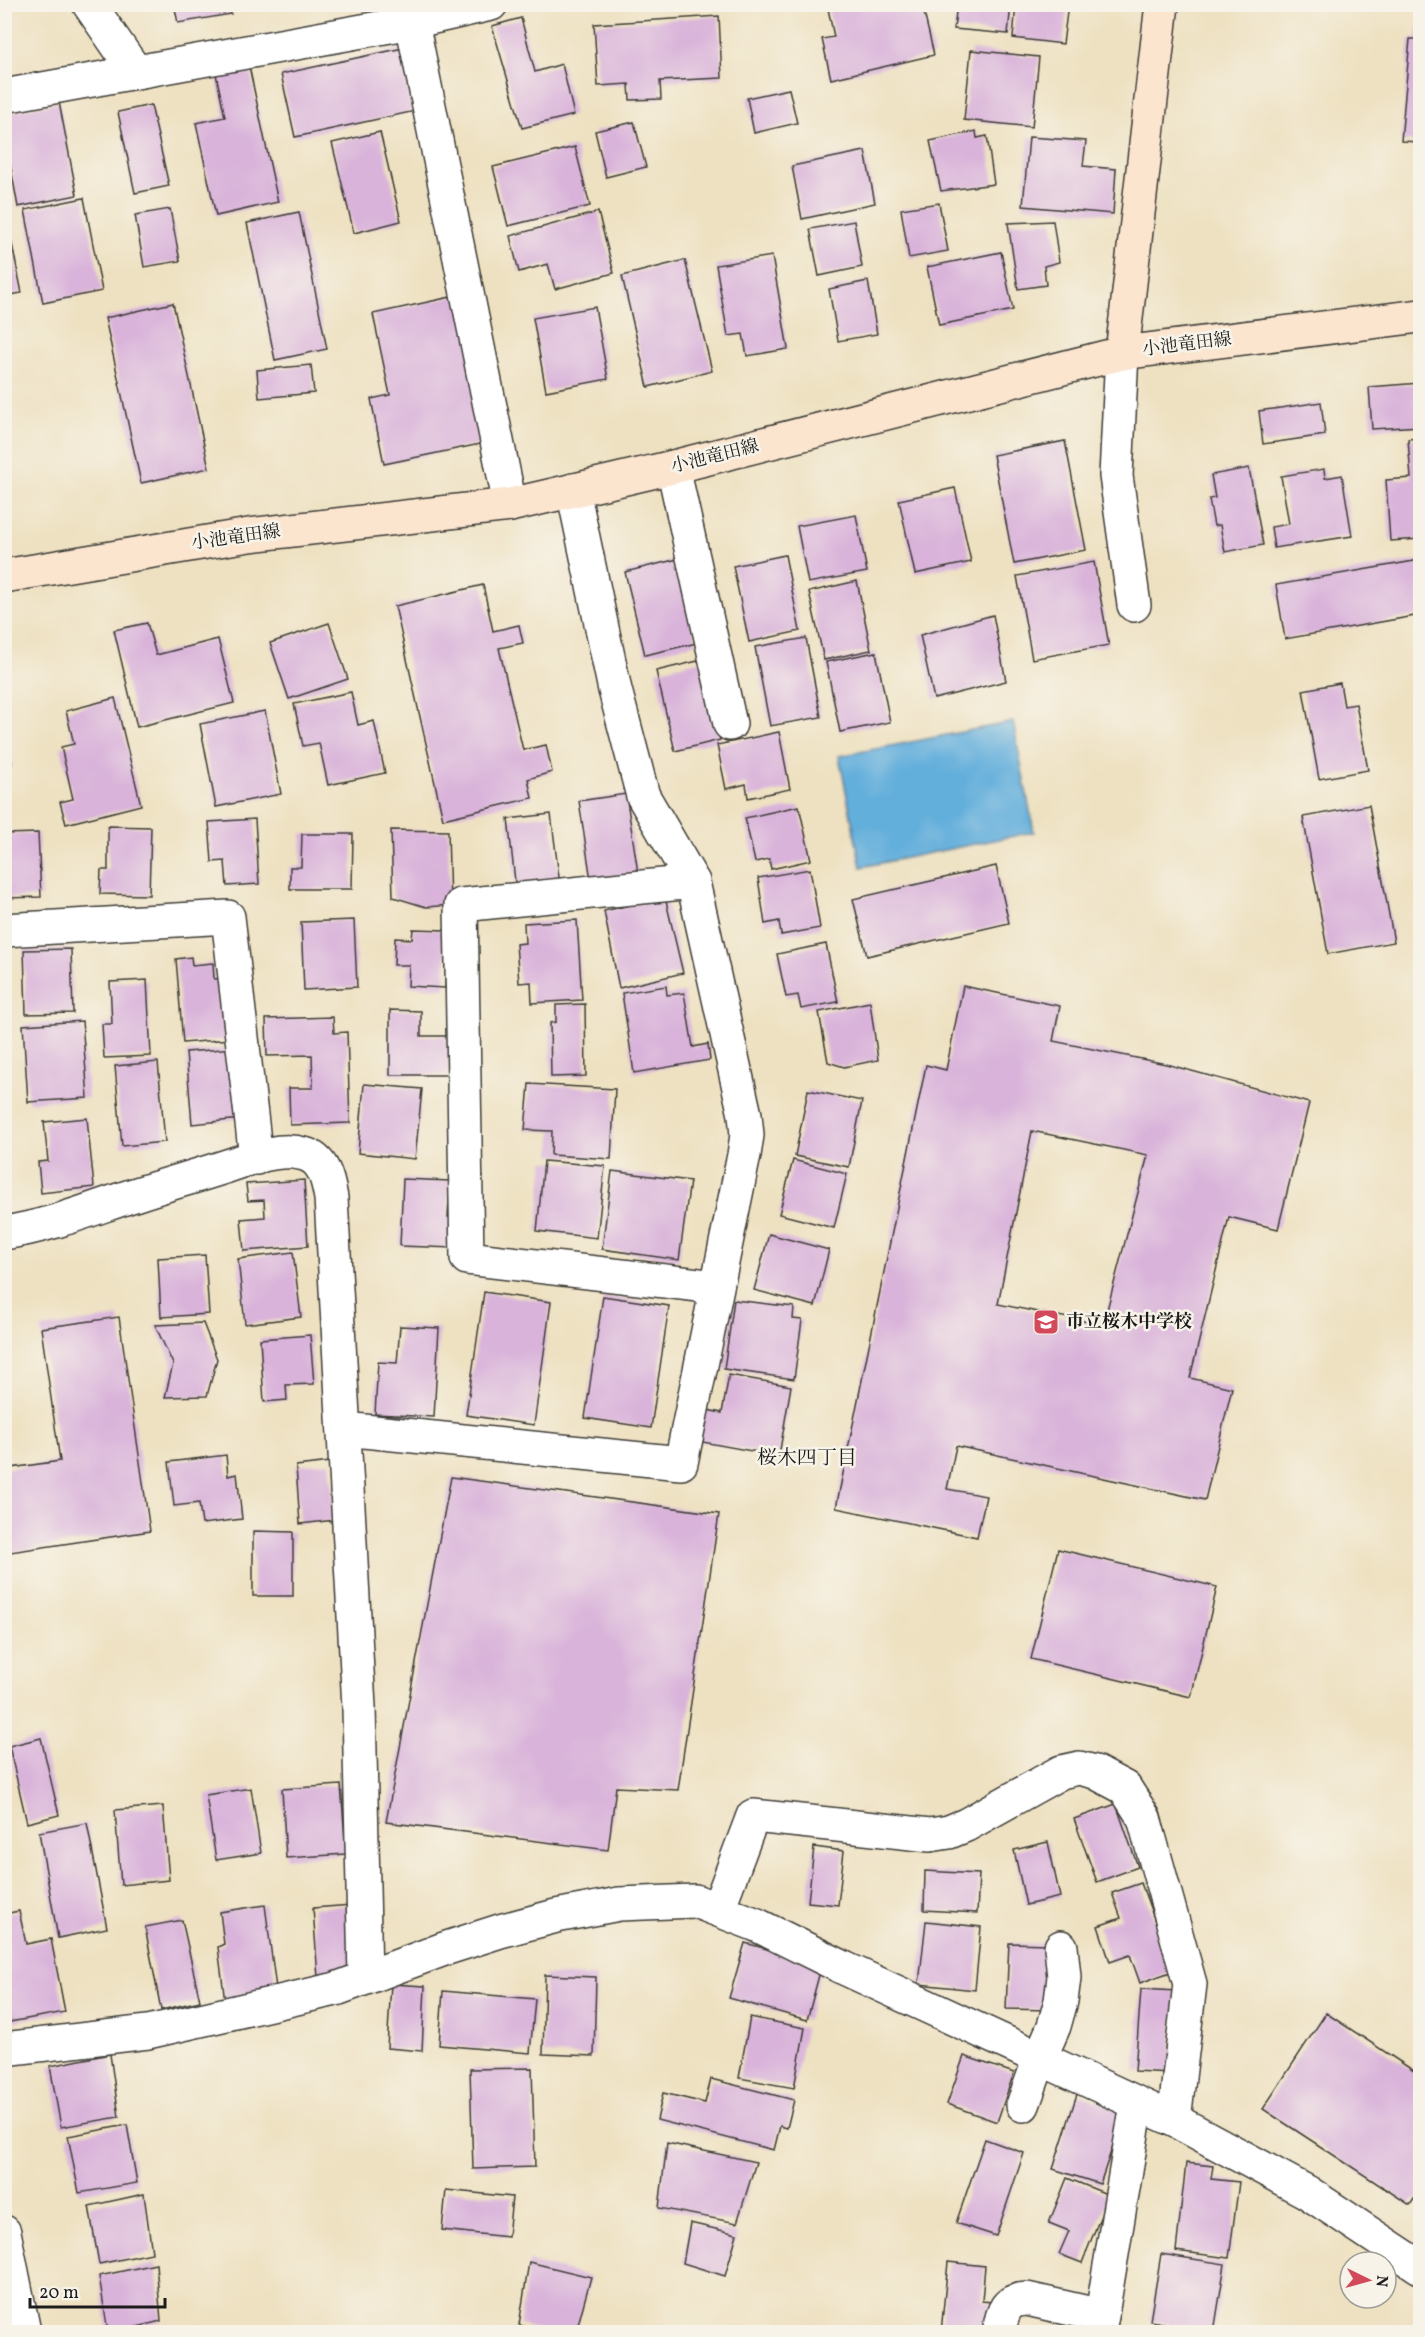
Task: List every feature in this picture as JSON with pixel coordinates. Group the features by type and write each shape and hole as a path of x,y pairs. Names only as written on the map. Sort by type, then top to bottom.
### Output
{"main road":[{"path":"1122,353 1162,4"},
{"name":"小池竜田線","path":"4,576 249,535 510,505 673,467 1122,353 1420,316"}],"street":[{"path":"89,4 136,72"},
{"path":"4,96 136,72 409,13 491,4"},
{"path":"409,13 510,505"},
{"path":"1122,353 1116,476 1134,605"},
{"path":"673,467 730,724"},
{"path":"344,1429 681,1463 747,1135 745,1115 693,882 643,796 615,690 573,490"},
{"path":"693,882 461,905 467,1258 716,1287"},
{"path":"4,930 228,917 256,1158"},
{"path":"4,1233 69,1219 138,1193 284,1152 305,1154 314,1158 325,1173 331,1198 359,1707 365,1977"},
{"path":"718,1909 753,1816 930,1835 949,1832 966,1825 1061,1773 1079,1768 1095,1772 1125,1788 1144,1818 1190,1984 1174,2120"},
{"path":"4,2049 148,2032 336,1989 500,1931 567,1914 619,1904 694,1901 757,1925 855,1973 1174,2120 1306,2192 1420,2267"},
{"path":"1023,2104 1054,2026 1061,2001 1064,1977 1060,1947"},
{"path":"999,2332 1009,2303 1028,2299 1100,2324 1137,2104"},
{"path":"4,2232 24,2332"}],"water":[{"path":"1013,722 1034,832 861,867 839,756"}],"building":[{"path":"174,4 230,4 231,14 178,23"},
{"path":"827,4 922,4 934,55 831,79 822,39 834,37"},
{"path":"957,4 1011,4 1008,34 954,29"},
{"path":"1016,4 1068,4 1063,44 1013,38"},
{"path":"719,16 722,78 660,81 661,99 630,100 629,84 598,86 594,24"},
{"path":"521,18 535,72 562,64 574,115 522,128 492,26"},
{"path":"1419,18 1420,142 1401,141 1410,39 1417,39"},
{"path":"408,47 420,110 295,137 281,74"},
{"path":"971,50 1039,57 1032,127 964,120"},
{"path":"249,66 278,202 216,216 196,123 225,117 216,74"},
{"path":"789,89 797,123 754,133 747,98"},
{"path":"59,102 77,195 18,207 5,135 5,113"},
{"path":"151,105 169,186 135,193 118,112"},
{"path":"634,122 646,167 606,177 595,131"},
{"path":"976,131 977,138 987,136 994,184 941,191 930,141"},
{"path":"380,132 401,221 354,233 332,143"},
{"path":"1029,137 1086,141 1083,166 1116,169 1113,214 1023,206"},
{"path":"575,147 590,206 508,226 493,167"},
{"path":"865,151 875,203 802,219 792,166"},
{"path":"84,198 102,291 43,303 25,210"},
{"path":"939,203 948,251 909,258 901,209"},
{"path":"4,205 22,293 4,296"},
{"path":"170,209 180,261 144,267 135,215"},
{"path":"299,212 327,349 275,360 247,223"},
{"path":"598,212 614,273 555,289 548,264 519,272 510,236"},
{"path":"854,221 862,267 819,276 810,229"},
{"path":"1053,221 1059,262 1044,266 1046,285 1018,289 1008,223"},
{"path":"1001,252 1013,310 939,325 927,267"},
{"path":"772,256 788,349 747,356 743,334 728,336 716,265"},
{"path":"685,260 712,371 648,387 622,276"},
{"path":"868,281 877,334 838,341 829,289"},
{"path":"460,295 490,442 384,464 371,399 390,395 373,314"},
{"path":"173,303 209,468 141,483 105,318"},
{"path":"595,307 608,379 546,391 533,318"},
{"path":"311,365 314,393 259,398 257,370"},
{"path":"1420,383 1420,426 1372,429 1369,387"},
{"path":"1321,402 1325,435 1263,444 1259,411"},
{"path":"1420,438 1420,539 1390,541 1386,480 1411,478 1408,439"},
{"path":"1065,441 1086,550 1014,564 993,455"},
{"path":"1249,468 1263,545 1225,552 1220,525 1214,526 1209,499 1215,498 1211,475"},
{"path":"1324,469 1325,478 1342,475 1352,536 1274,548 1271,527 1289,524 1281,476"},
{"path":"955,488 971,562 915,574 899,500"},
{"path":"856,515 867,572 808,583 797,526"},
{"path":"785,555 800,631 749,642 733,566"},
{"path":"678,559 697,643 645,655 625,572"},
{"path":"1420,560 1420,615 1285,639 1276,585"},
{"path":"1094,562 1109,645 1032,659 1017,576"},
{"path":"857,581 871,650 824,660 809,592"},
{"path":"483,585 493,631 519,625 523,643 499,648 523,750 546,745 552,772 528,779 532,798 443,819 395,606"},
{"path":"993,615 1006,681 934,699 920,635"},
{"path":"147,623 156,655 218,639 234,703 137,727 114,630"},
{"path":"329,623 348,679 289,699 270,643"},
{"path":"806,638 821,717 770,726 755,647"},
{"path":"876,652 890,722 840,732 826,662"},
{"path":"702,660 720,740 675,751 656,671"},
{"path":"1340,683 1344,706 1356,704 1368,770 1319,779 1303,690"},
{"path":"351,692 358,725 374,721 385,773 328,785 319,743 303,746 294,704"},
{"path":"115,698 141,805 66,824 60,802 73,799 61,747 74,744 66,711"},
{"path":"265,711 281,794 216,807 200,724"},
{"path":"5,719 12,764 5,765"},
{"path":"779,732 790,789 748,798 746,784 726,789 717,745"},
{"path":"626,794 638,873 591,880 579,801"},
{"path":"1369,805 1394,942 1328,954 1303,817"},
{"path":"799,806 811,860 771,869 769,859 755,862 745,818"},
{"path":"551,814 560,885 516,890 508,819"},
{"path":"255,819 259,884 227,886 225,861 212,862 209,822"},
{"path":"108,826 151,827 149,895 100,894 101,870 108,870"},
{"path":"391,830 448,831 450,905 426,907 393,897"},
{"path":"38,833 41,897 4,898 4,834"},
{"path":"302,834 353,834 352,889 290,889 290,867 301,867"},
{"path":"996,866 1009,923 867,956 853,899"},
{"path":"810,869 820,928 781,935 779,921 765,924 758,878"},
{"path":"665,897 683,973 619,988 604,911"},
{"path":"354,920 357,987 304,990 301,922"},
{"path":"577,920 582,1000 532,1003 531,982 519,983 516,944 525,943 524,923"},
{"path":"413,929 447,930 445,988 408,986 409,965 394,965 395,938 412,939"},
{"path":"826,944 838,1002 801,1009 798,995 786,997 777,954"},
{"path":"71,949 73,1013 26,1014 24,950"},
{"path":"191,957 192,965 213,963 214,979 225,978 230,1039 183,1043 176,959"},
{"path":"147,980 151,1056 104,1058 102,1024 112,1024 110,982"},
{"path":"666,986 667,995 684,993 693,1047 708,1044 710,1060 634,1073 622,993"},
{"path":"963,986 1060,1006 1053,1041 1166,1064 1309,1103 1278,1229 1229,1217 1190,1378 1232,1388 1205,1500 956,1446 947,1489 986,1496 977,1537 836,1508 926,1065 946,1070","holes":["1032,1131 1148,1155 1103,1325 998,1304"]},
{"path":"870,1002 878,1060 844,1067 828,1062 819,1012"},
{"path":"585,1004 586,1076 551,1077 550,1023 556,1022 556,1005"},
{"path":"390,1010 421,1011 421,1036 450,1036 449,1075 390,1075"},
{"path":"333,1017 334,1033 347,1032 350,1123 290,1125 289,1088 313,1088 312,1055 267,1056 266,1019"},
{"path":"82,1021 88,1098 28,1102 23,1025"},
{"path":"234,1048 241,1119 192,1124 186,1052"},
{"path":"158,1062 165,1142 122,1146 115,1066"},
{"path":"364,1084 422,1089 415,1159 358,1153"},
{"path":"529,1084 615,1089 611,1159 551,1155 552,1131 525,1130"},
{"path":"808,1090 862,1101 849,1167 795,1156"},
{"path":"87,1118 94,1187 41,1193 38,1162 48,1161 44,1122"},
{"path":"793,1160 847,1174 834,1228 779,1214"},
{"path":"544,1161 605,1166 597,1238 537,1231"},
{"path":"612,1171 690,1181 679,1260 602,1249"},
{"path":"403,1179 450,1181 448,1217 456,1217 455,1248 400,1246"},
{"path":"304,1180 308,1246 244,1251 241,1219 265,1217 264,1200 248,1201 246,1184"},
{"path":"769,1234 829,1250 815,1306 754,1290"},
{"path":"293,1252 301,1317 245,1324 238,1259"},
{"path":"205,1255 209,1314 161,1317 158,1258"},
{"path":"484,1292 551,1302 534,1425 466,1415"},
{"path":"603,1296 669,1306 651,1428 585,1418"},
{"path":"734,1300 794,1307 793,1319 802,1320 794,1379 724,1369"},
{"path":"119,1317 150,1531 4,1553 4,1469 60,1461 41,1328"},
{"path":"203,1323 217,1359 207,1396 165,1397 173,1364 155,1325"},
{"path":"400,1326 439,1328 434,1417 375,1414 378,1362 397,1363"},
{"path":"310,1335 314,1384 286,1385 287,1400 264,1402 260,1339"},
{"path":"729,1375 791,1386 779,1456 697,1441 702,1409 722,1413"},
{"path":"226,1455 228,1476 237,1474 242,1519 202,1524 199,1503 174,1506 169,1462"},
{"path":"330,1462 335,1520 300,1524 296,1466"},
{"path":"451,1477 719,1514 678,1790 616,1787 608,1850 386,1822"},
{"path":"253,1531 293,1532 293,1596 253,1596"},
{"path":"1058,1549 1217,1587 1191,1697 1031,1659"},
{"path":"41,1738 59,1815 27,1823 9,1746"},
{"path":"341,1785 346,1854 286,1858 282,1789"},
{"path":"251,1788 261,1853 216,1860 206,1795"},
{"path":"1116,1804 1138,1867 1097,1882 1074,1819"},
{"path":"163,1806 169,1880 121,1885 115,1810"},
{"path":"87,1823 107,1928 58,1938 39,1832"},
{"path":"1048,1842 1060,1897 1026,1905 1014,1850"},
{"path":"814,1847 844,1851 838,1905 808,1902"},
{"path":"925,1871 979,1874 977,1913 924,1910"},
{"path":"1141,1883 1173,1971 1140,1983 1130,1955 1110,1962 1098,1926 1121,1918 1112,1893"},
{"path":"265,1905 277,1996 225,2002 218,1947 224,1944 220,1912"},
{"path":"352,1905 357,1975 318,1978 313,1908"},
{"path":"19,1911 26,1944 51,1939 65,2012 4,2023 4,1914"},
{"path":"182,1920 200,2001 161,2010 145,1927"},
{"path":"926,1921 981,1927 975,1990 919,1984"},
{"path":"745,1943 822,1964 807,2020 729,1998"},
{"path":"1009,1943 1049,1944 1047,2010 1006,2009"},
{"path":"545,1975 596,1977 594,2056 543,2054"},
{"path":"391,1984 425,1986 422,2051 387,2048"},
{"path":"1141,1989 1176,1991 1170,2073 1135,2071"},
{"path":"443,1991 535,1999 530,2053 439,2045"},
{"path":"1326,2013 1420,2075 1420,2204 1414,2199 1410,2205 1263,2109"},
{"path":"750,2017 805,2028 794,2088 739,2078"},
{"path":"110,2054 119,2117 61,2127 50,2066"},
{"path":"964,2056 1014,2073 997,2122 947,2104"},
{"path":"532,2068 535,2167 473,2169 470,2069"},
{"path":"711,2079 794,2100 787,2128 780,2126 774,2150 657,2120 663,2093 705,2103"},
{"path":"1077,2094 1125,2110 1100,2184 1053,2169"},
{"path":"127,2125 137,2183 79,2193 68,2136"},
{"path":"985,2139 1024,2153 996,2236 956,2223"},
{"path":"667,2143 756,2162 737,2223 659,2208"},
{"path":"1186,2163 1213,2166 1211,2179 1239,2182 1229,2258 1176,2251"},
{"path":"1067,2178 1109,2195 1082,2263 1059,2254 1069,2231 1049,2223"},
{"path":"446,2190 512,2197 508,2237 442,2230"},
{"path":"144,2194 152,2253 99,2264 89,2206"},
{"path":"690,2223 737,2234 725,2276 683,2263"},
{"path":"1161,2254 1225,2264 1214,2332 1150,2321"},
{"path":"529,2262 591,2277 576,2332 547,2332 519,2325"},
{"path":"948,2262 985,2266 982,2301 992,2302 990,2332 941,2332"},
{"path":"156,2264 161,2321 117,2332 108,2332 99,2276"}],"place":[{"name":"市立桜木中学校","path":"1046,1322"}],"district":[{"name":"桜木四丁目","path":"807,1459"}]}
